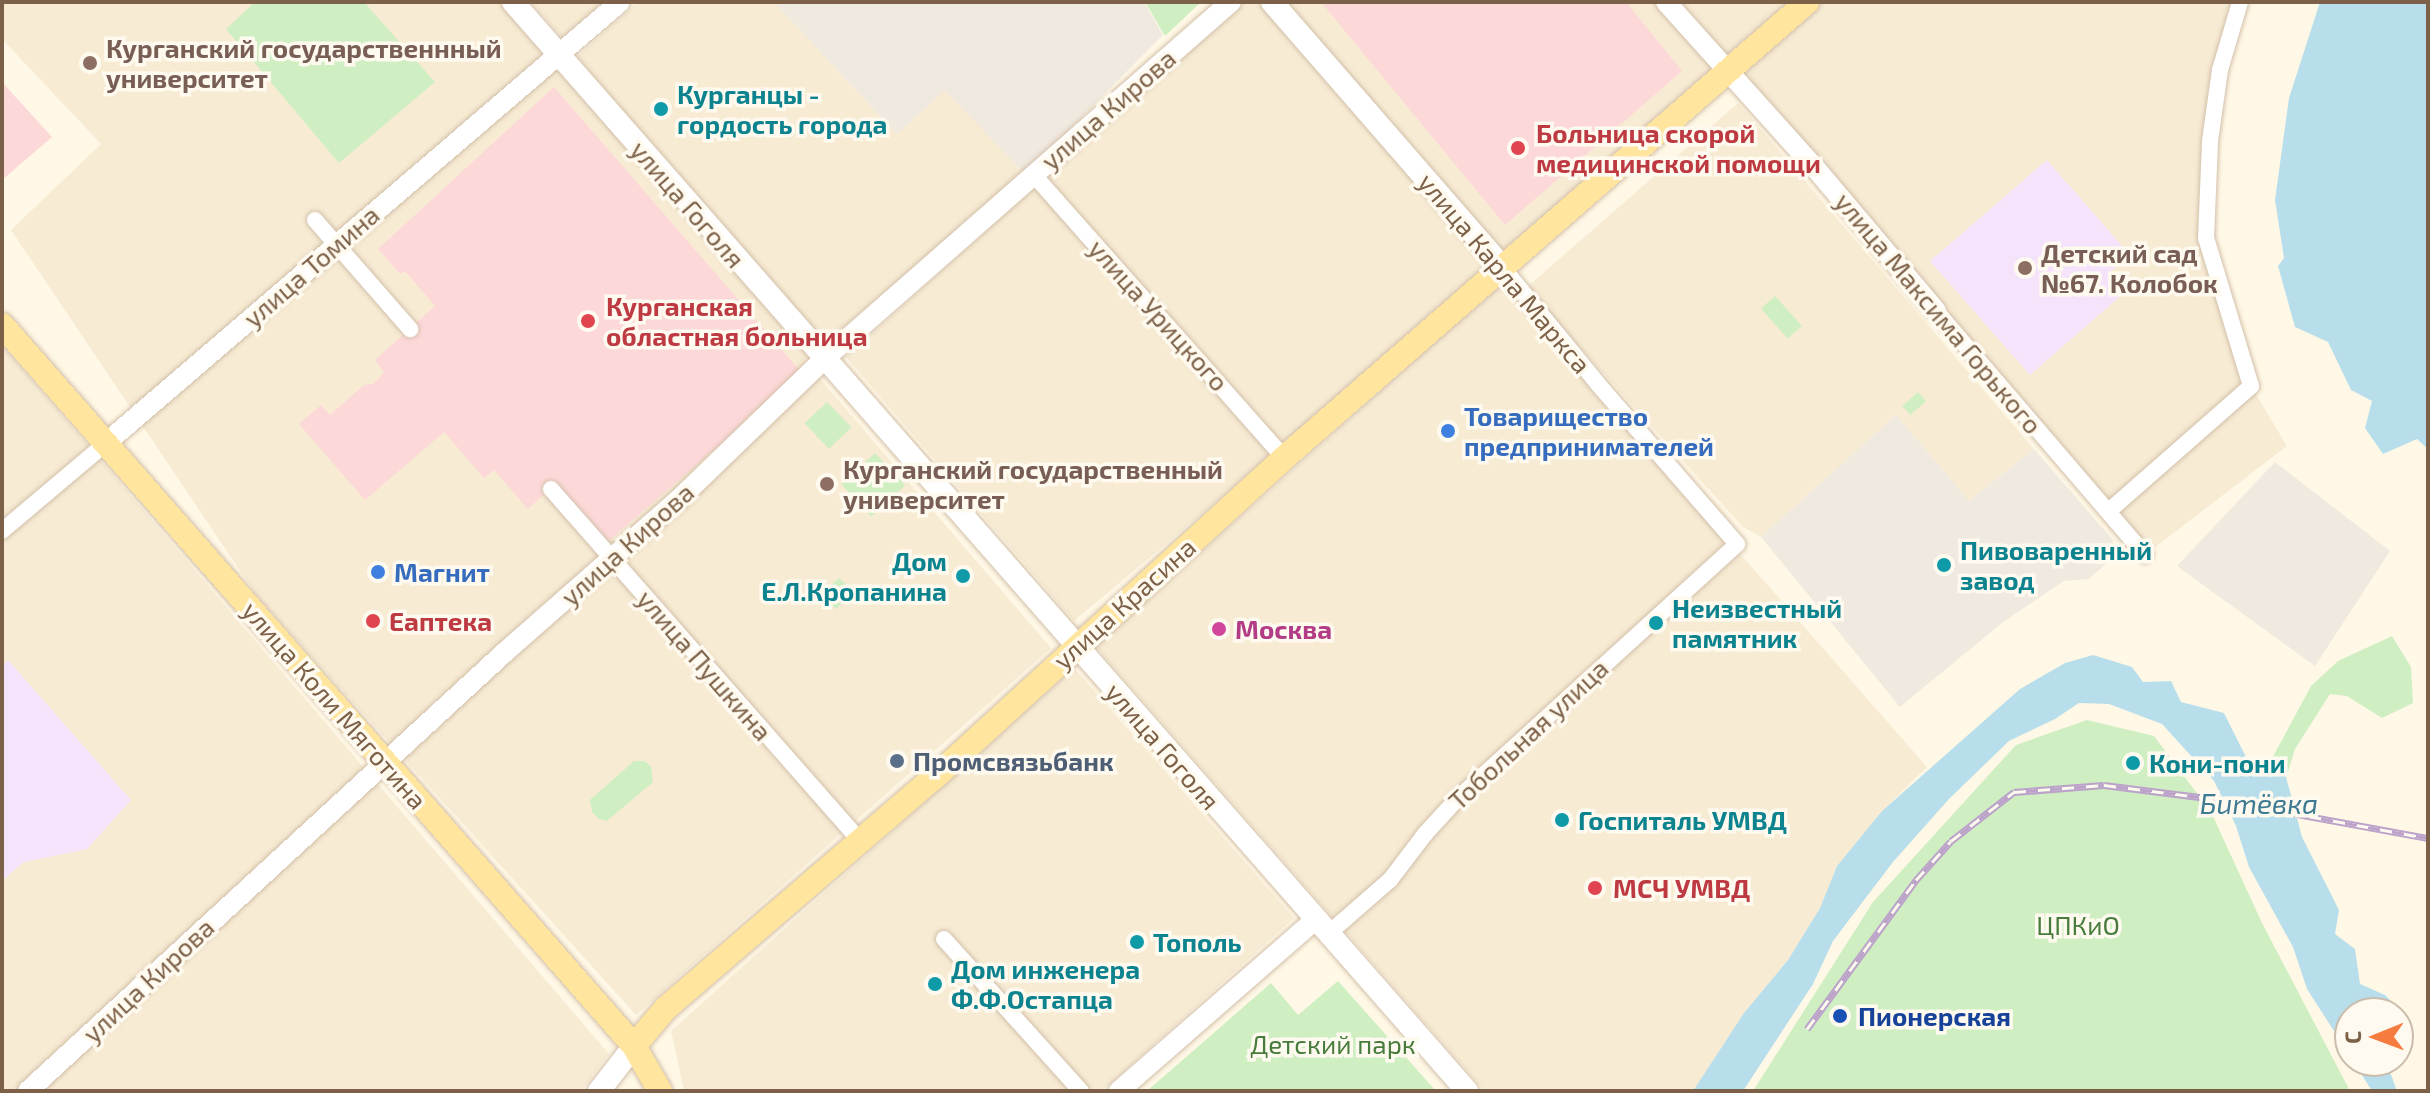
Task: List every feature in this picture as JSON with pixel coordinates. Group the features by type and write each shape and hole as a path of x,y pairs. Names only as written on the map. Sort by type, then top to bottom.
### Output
{"main road":[{"name":"улица Гоголя","path":"513,2 823,360 1467,1091"},
{"name":"улица Карла Маркса","path":"1272,2 1504,269"},
{"name":"улица Красина","path":"599,1091 666,1008 860,841 1284,458 1807,2"},
{"name":"улица Коли Мяготина","path":"2,325 634,1046 660,1091"}],"street":[{"name":"улица Томина","path":"2,531 620,2"},
{"name":"улица Кирова","path":"28,1091 612,559 823,360 1231,2"},
{"name":"улица Максима Горького","path":"1666,2 1816,169 2110,510 2145,555"},
{"path":"2110,510 2246,394 2251,386 2206,238 2210,141 2220,70 2240,2"},
{"name":"улица Урицкого","path":"1033,174 1284,458"},
{"path":"315,220 410,329"},
{"name":"улица Карла Маркса","path":"1504,269 1590,375 1737,544"},
{"name":"улица Пушкина","path":"551,489 860,841"},
{"name":"Тобольная улица","path":"1119,1091 1321,927 1390,880 1456,800 1737,544"},
{"path":"944,939 1081,1091"}],"shaded area":[{"path":"2,2 500,2 562,70 638,2 774,2 897,134 945,89 1025,174 804,360 1051,648 636,1015 257,596 11,230 101,144 2,39"},
{"path":"531,2 607,2 564,40"},
{"path":"774,2 1144,2 1163,35 1025,174 945,90 897,134"},
{"path":"1241,2 2240,2 2220,70 2206,238 2251,386 2287,446 2145,555 1727,73 1074,621 846,357"},
{"name":"Больница скорой медицинской помощи","path":"1321,2 1626,2 1682,71 1505,225"},
{"path":"2,82 52,137 2,180"},
{"name":"Курганская областная больница","path":"554,87 802,373 604,545 553,486 528,509 494,470 484,478 444,432 365,500 299,424 321,405 330,415 364,385 373,384 384,373 375,360 435,306 405,271 400,274 378,249"},
{"path":"1738,103 2034,449 1969,501 1896,415 1761,537 1743,527 1526,288"},
{"name":"Детский сад №67. Колобок","path":"2047,160 2130,255 2108,274 2124,293 2030,375 1930,261"},
{"path":"1502,282 1927,767 1882,811 1837,866 1820,908 1788,960 1744,1013 1693,1091 1485,1091 1096,647"},
{"path":"2,345 609,1054 581,1091 2,1091"},
{"name":"Пивоваренный завод","path":"1896,415 1969,501 2034,449 2113,540 2113,557 2089,579 2064,581 2003,622 1900,707 1761,537"},
{"path":"2275,462 2390,551 2315,666 2177,566"},
{"path":"8,660 131,800 87,849 24,862 2,881 2,666"},
{"path":"1074,668 1294,918 1102,1091 684,1091 671,1031"}],"green space":[{"path":"255,2 364,2 435,82 339,163 226,29"},
{"path":"1145,2 1201,2 1165,36"},
{"path":"1775,296 1802,326 1788,338 1761,309"},
{"path":"1918,392 1926,401 1910,415 1902,406"},
{"path":"827,402 851,427 829,449 805,424"},
{"path":"875,453 905,485 871,517 841,484"},
{"path":"839,578 850,588 850,595 836,609 822,594"},
{"path":"2392,636 2411,667 2413,703 2382,718 2347,696 2330,694 2295,749 2288,772 2268,766 2311,686 2338,661"},
{"name":"ЦПКиО","path":"2087,720 2154,736 2211,812 2262,923 2334,1060 2334,1077 2343,1077 2350,1091 1753,1091 1873,902 2016,745"},
{"path":"634,761 644,761 651,766 653,782 607,821 599,819 592,812 590,800"},
{"name":"Детский парк","path":"1338,981 1436,1091 1147,1091 1271,983 1298,1015"}],"water":[{"path":"2320,2 2428,2 2428,449 2417,439 2383,454 2365,428 2372,401 2351,390 2328,342 2295,327 2278,266 2284,258 2275,200 2289,98"},
{"name":"Битёвка","path":"2093,655 2132,667 2143,682 2171,681 2181,702 2224,713 2247,759 2264,769 2285,773 2302,837 2339,910 2335,934 2355,949 2360,984 2387,997 2334,997 2334,1031 2307,989 2293,947 2249,867 2236,826 2214,781 2162,724 2109,704 2079,703 2055,719 2009,741 1949,799 1893,862 1833,941 1813,984 1743,1091 1693,1091 1744,1013 1788,960 1820,908 1837,866 1882,811 2020,689 2065,663"},
{"path":"2363,1077 2392,1077 2397,1091 2372,1091"}],"railway":[{"path":"1807,1029 1916,880 1951,841 2014,792 2104,785 2215,799 2428,838"}],"place":[{"name":"Курганский государственнный университет","path":"90,63"},
{"name":"Курганцы - гордость города","path":"661,109"},
{"name":"Больница скорой медицинской помощи","path":"1518,148"},
{"name":"Детский сад №67. Колобок","path":"2025,268"},
{"name":"Курганская областная больница","path":"588,321"},
{"name":"Товарищество предпринимателей","path":"1448,431"},
{"name":"Курганский государственный университет","path":"827,484"},
{"name":"Пивоваренный завод","path":"1944,565"},
{"name":"Магнит","path":"378,572"},
{"name":"Дом Е.Л.Кропанина","path":"963,576"},
{"name":"Еаптека","path":"373,621"},
{"name":"Неизвестный памятник","path":"1656,623"},
{"name":"Москва","path":"1219,629"},
{"name":"Промсвязьбанк","path":"897,761"},
{"name":"Кони-пони","path":"2133,763"},
{"name":"Госпиталь УМВД","path":"1562,820"},
{"name":"МСЧ УМВД","path":"1595,888"},
{"name":"Тополь","path":"1137,942"},
{"name":"Дом инженера Ф.Ф.Остапца","path":"935,984"},
{"name":"Пионерская","path":"1840,1016"}]}
